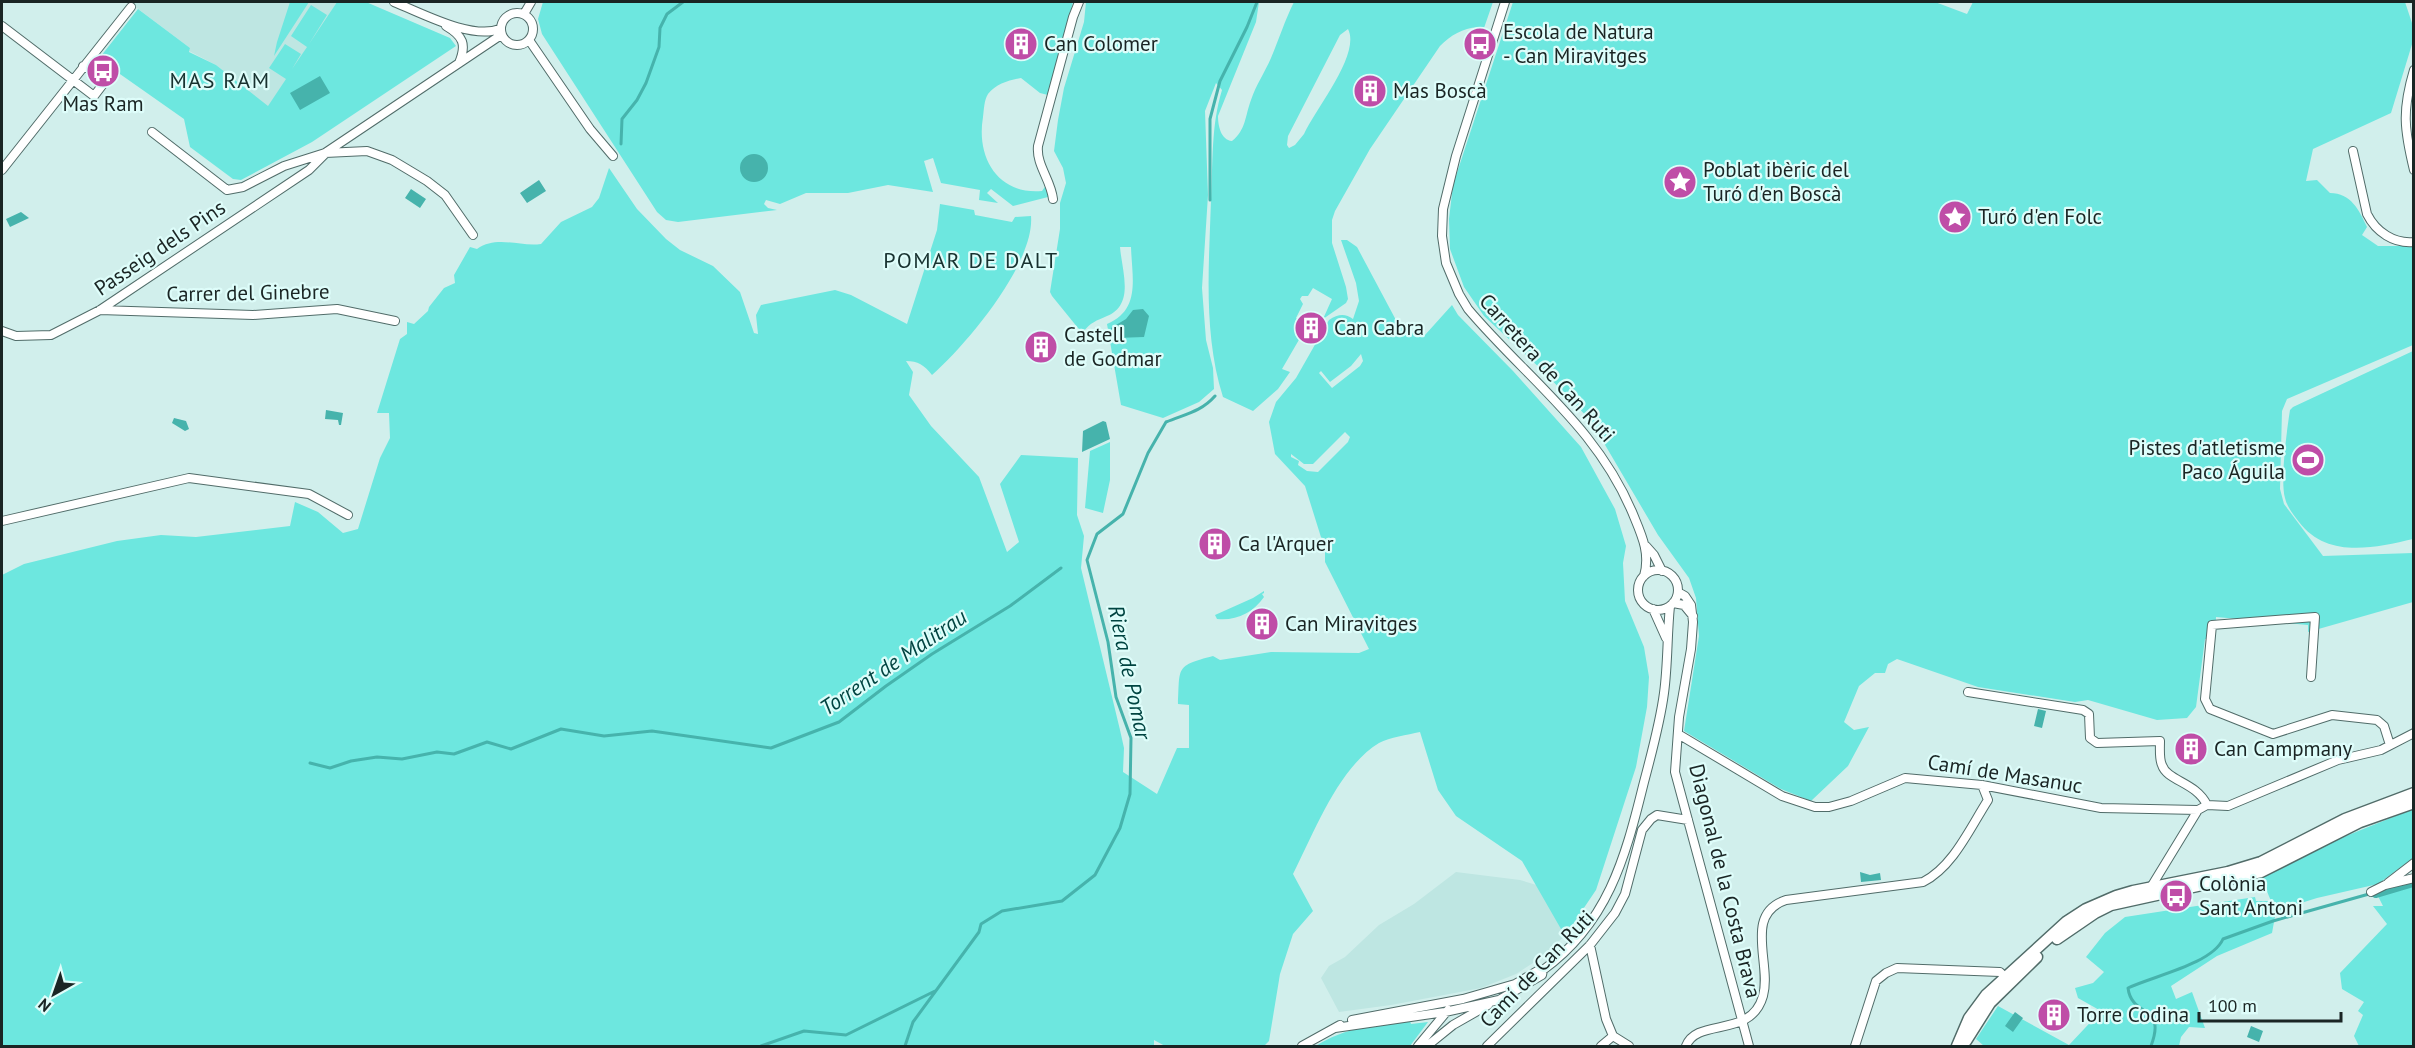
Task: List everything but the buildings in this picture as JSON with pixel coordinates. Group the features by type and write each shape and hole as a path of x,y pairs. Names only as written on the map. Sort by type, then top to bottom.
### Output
{"street":[{"path":"394,2 468,30 485,33 501,32"},
{"path":"524,14 531,2"},
{"path":"1053,199 1052,188 1037,155 1038,146 1073,16 1079,2"},
{"name":"Carretera de Can Ruti","path":"1505,2 1448,186 1442,236 1446,262 1458,294 1468,309 1559,402 1606,463 1623,492 1646,546 1654,555 1662,571"},
{"path":"2,170 131,7"},
{"path":"512,12 524,14 532,22 533,29 529,40 514,45 508,43 501,32 501,24 512,12"},
{"path":"430,17 458,33 463,40 464,47 459,63"},
{"path":"2,26 94,96 107,79 94,69 83,66"},
{"path":"325,153 501,32"},
{"path":"529,40 590,129 613,156"},
{"path":"2414,70 2404,111 2414,170"},
{"path":"152,132 227,190 243,186 284,166 325,153 367,151 392,160 445,195 473,235"},
{"path":"2353,151 2367,214 2372,224 2392,239 2414,242"},
{"name":"Passeig dels Pins","path":"2,330 16,336 51,335 100,310 309,170 325,153"},
{"name":"Carrer del Ginebre","path":"100,310 253,315 337,309 395,321"},
{"path":"2,521 189,478 309,494 348,515"},
{"name":"Carretera de Can Ruti","path":"1644,576 1646,546"},
{"path":"1662,571 1673,577 1678,592 1685,596 1691,605 1693,616 1684,606 1671,605 1662,610 1644,605 1639,596 1639,584 1644,576 1651,572 1662,571"},
{"path":"1445,1012 1496,994 1539,970 1543,970 1570,948 1588,928 1611,889 1635,820 1662,710 1671,605 1678,592"},
{"path":"1653,609 1667,641"},
{"name":"Diagonal de la Costa Brava","path":"1693,616 1675,772 1749,1047"},
{"path":"2311,677 2315,617 2212,625 2205,699 2210,709 2273,734 2332,715 2377,720 2384,726 2390,745"},
{"path":"1968,692 2084,710 2089,714 2090,738 2097,743 2160,741 2161,764 2165,771 2198,790 2207,805"},
{"path":"1964,1047 1969,1034 1990,1003 2063,933 2118,900 2149,892 2198,810 2207,805 2228,806 2338,760 2381,750 2414,733"},
{"name":"Camí de Masanuc","path":"1678,734 1782,796 1815,807 1829,807 1851,801 1905,778 1982,785 2101,808 2198,810"},
{"path":"1686,1047 1688,1041 1698,1033 1743,1022 1758,1006 1764,994 1762,924 1775,903 1923,882 1935,876 1947,863 1988,800 1982,785"},
{"path":"1957,1047 1963,1029 1977,1006 2005,977 2079,914 2116,896 2228,872 2261,862 2345,819 2414,793"},
{"path":"2111,905 2261,872 2360,822 2414,803"},
{"name":"Camí de Can Ruti","path":"1487,1047 1590,945 1615,913 1625,894 1642,830 1646,825 1657,815 1688,820"},
{"path":"2371,892 2385,885 2414,863"},
{"path":"2385,885 2414,878"},
{"path":"1590,945 1606,1019 1613,1036 1629,1047"},
{"path":"2005,977 2013,975 2032,958 2037,957"},
{"path":"1855,1047 1876,981 1886,973 1897,968 2000,972 2005,977"},
{"path":"1335,1028 1445,1012 1499,1000 1542,975 1543,970"},
{"path":"1969,1034 1970,1025 1980,1008 2002,984 2005,977"},
{"path":"1302,1047 1315,1037 1346,1021 1463,999 1515,984"},
{"name":"Camí de Can Ruti","path":"1427,1047 1453,1025 1499,1000"},
{"name":"Camí de Can Ruti","path":"1418,1047 1445,1012"},
{"path":"1601,1047 1613,1036"}],"shaded area":[{"path":"129,2 337,2 268,107 216,65 189,51 190,48"},
{"path":"290,2 309,2 274,56 277,42"},
{"path":"337,2 366,2 450,38 456,46 312,142 241,180 233,179 190,147 184,119 100,60 138,9 190,48 189,52 216,65 268,106 286,79 269,68 285,44 301,54 292,69 307,47 291,36 311,5 327,15 309,44"},
{"path":"543,2 1073,2 1051,93 1048,95 1040,93 1021,78 1016,79 1003,83 991,91 984,108 983,146 993,171 1013,187 1027,191 1042,191 1047,184 1048,197 1013,206 991,189 987,193 998,203 979,200 980,190 941,183 933,158 924,161 933,192 888,185 848,193 806,193 780,204 766,200 764,204 768,208 777,210 678,222 666,220 657,212 542,34 538,19"},
{"path":"1086,2 1259,2 1256,22 1218,116 1223,135 1232,141 1243,127 1253,94 1294,2 1493,2 1484,28 1460,31 1440,46 1370,149 1332,220 1332,243 1348,299 1346,303 1323,319 1332,299 1313,288 1308,296 1302,296 1300,299 1303,304 1296,318 1307,326 1282,369 1290,372 1278,389 1253,411 1223,397 1212,349 1209,274 1212,158 1216,117 1222,90 1216,83 1205,111 1208,195 1202,288 1206,340 1213,368 1214,389 1199,402 1163,418 1121,405 1107,324 1118,318 1130,302 1133,281 1131,247 1120,247 1125,286 1121,304 1116,311 1091,324 1083,332 1050,292 1060,229 1060,203 1066,183 1063,168 1054,151 1064,88 1084,22","holes":["1348,29 1350,40 1343,66 1335,81 1304,134 1295,145 1289,148 1288,136 1340,35"]},
{"path":"1513,2 1935,2 1967,14 1973,2 2405,2 2413,26 2413,41 2391,113 2313,149 2306,181 2317,180 2330,193 2349,199 2367,227 2362,235 2378,246 2413,246 2413,345 2287,399 2282,411 2280,489 2284,504 2323,556 2413,553 2413,602 2308,632 2308,625 2216,617 2215,639 2205,639 2196,707 2187,718 2157,720 2088,700 2075,702 1978,687 1897,659 1888,664 1885,673 1875,673 1859,686 1844,722 1854,730 1869,727 1848,766 1811,801 1781,789 1684,731 1699,636 1696,598 1689,578 1658,535 1591,421 1542,370 1484,316 1464,287 1450,249 1449,219 1453,185"},
{"path":"320,76 330,93 300,110 290,93"},
{"path":"754,154 764,158 768,168 764,178 754,182 744,178 740,168 744,158"},
{"path":"609,168 637,209 666,239 680,250 713,266 740,292 754,333 758,334 756,315 761,305 835,290 851,295 907,324 937,230 940,204 974,210 975,215 1012,222 1015,217 1031,216 1029,235 1011,279 963,344 932,375 921,364 906,361 913,372 909,395 931,426 979,477 1007,552 1019,542 1000,484 1021,455 1078,458 1077,515 1084,536 1081,568 1124,748 1123,772 1157,794 1177,748 1189,748 1189,705 1178,704 1180,675 1186,666 1213,656 1220,660 1271,652 1359,653 1369,649 1325,562 1325,550 1305,486 1275,454 1269,422 1276,402 1296,378 1329,320 1341,315 1353,319 1359,301 1356,283 1341,240 1347,240 1357,247 1397,322 1409,332 1425,335 1452,305 1458,315 1513,371 1581,447 1615,509 1626,546 1623,563 1625,601 1644,647 1649,677 1647,707 1636,767 1596,890 1565,936 1522,861 1456,816 1438,790 1420,732 1383,741 1364,754 1351,768 1328,802 1293,874 1313,911 1293,934 1280,974 1269,1041 1264,1046 1165,1046 1154,1040 1154,1046 2,1046 2,575 24,564 117,541 161,535 196,537 290,526 295,502 318,512 343,533 358,529 380,458 390,438 389,413 377,413 400,339 407,334 407,322 414,324 428,311 444,288 455,283 454,275 470,247 477,249 500,242 541,244 561,222 592,207 599,198","holes":["1361,354 1363,361 1360,366 1332,388 1319,373 1321,371 1330,382 1351,366","1345,432 1350,437 1348,442 1318,472 1307,471 1298,465 1299,461 1291,457 1291,454 1304,464 1313,464"]},
{"path":"539,180 546,191 527,203 520,193"},
{"path":"411,189 426,199 420,208 405,198"},
{"path":"21,212 29,218 10,227 6,219"},
{"path":"1143,309 1149,316 1144,337 1116,338 1111,328 1126,319 1133,310"},
{"path":"2413,351 2413,539 2352,548 2323,542 2310,534 2299,522 2285,498 2284,468 2290,410"},
{"path":"326,410 343,413 341,425 338,420 325,419"},
{"path":"174,418 186,421 189,429 185,431 172,423"},
{"path":"1103,421 1106,422 1110,439 1082,452 1083,431"},
{"path":"1110,442 1110,480 1103,513 1085,508 1090,451"},
{"path":"1264,591 1262,594 1264,597 1260,603 1249,612 1231,619 1217,619 1215,615"},
{"path":"2038,709 2046,711 2042,728 2034,726"},
{"path":"2413,809 2413,858 2378,884 2317,898 2276,911 2272,933 2217,956 2171,986 2176,999 2192,992 2205,1028 2189,1027 2181,1037 2179,1046 1984,1046 1976,1039 1998,1006 2069,1045 2101,1011 2078,998 2075,988 2093,983 2104,972 2086,957 2105,933 2125,917 2255,897 2256,901 2271,901 2261,877 2341,838"},
{"path":"1456,872 1520,880 1543,887 1565,936 1516,974 1481,988 1339,1012 1321,978 1329,966 1345,957 1379,925 1414,904"},
{"path":"1860,872 1870,875 1880,873 1881,880 1861,882"},
{"path":"2413,883 2413,1046 2359,1046 2354,1036 2363,1015 2358,1011 2364,1002 2342,989 2340,973 2387,924 2373,906 2383,906 2378,896"},
{"path":"2015,1012 2023,1018 2013,1032 2005,1026"},
{"path":"1410,1021 1411,1024 1428,1022 1410,1046 1316,1046 1349,1031 1373,1025"},
{"path":"2251,1026 2263,1031 2259,1042 2247,1037"}],"waterway":[{"path":"621,144 622,119 637,100 646,83 659,47 660,28 667,14 683,2"},
{"name":"Riera de Pomar","path":"1210,200 1210,119 1220,81 1257,2"},
{"name":"Riera de Pomar","path":"905,1046 913,1022 979,932 981,924 1002,911 1062,901 1095,875 1120,828 1130,794 1131,738 1116,697 1108,642 1087,560 1097,534 1123,514 1148,453 1166,422 1198,409 1215,396"},
{"name":"Torrent de Malitrau","path":"310,763 330,768 351,761 377,757 402,759 437,752 454,754 487,742 511,749 561,729 604,736 652,731 771,748 839,722 932,654 1010,606 1061,568"},
{"path":"2376,893 2413,882"},
{"path":"2151,1046 2155,1023 2152,1017 2131,998 2128,988 2207,956 2223,939 2273,921 2369,894"},
{"path":"761,1046 804,1031 846,1035 935,991"}],"place":[{"name":"Can Colomer","path":"1021,44"},
{"name":"Escola de Natura - Can Miravitges","path":"1480,44"},
{"name":"Mas Ram","path":"103,71"},
{"name":"Mas Boscà","path":"1370,91"},
{"name":"Poblat ibèric del Turó d'en Boscà","path":"1680,182"},
{"name":"Turó d'en Folc","path":"1955,217"},
{"name":"Can Cabra","path":"1311,328"},
{"name":"Castell de Godmar","path":"1041,347"},
{"name":"Pistes d'atletisme Paco Águila","path":"2308,460"},
{"name":"Ca l'Arquer","path":"1215,544"},
{"name":"Can Miravitges","path":"1262,624"},
{"name":"Can Campmany","path":"2191,749"},
{"name":"Colònia Sant Antoni","path":"2176,896"},
{"name":"Torre Codina","path":"2054,1015"}],"district":[{"name":"MAS RAM","path":"220,80"},
{"name":"POMAR DE DALT","path":"971,260"}]}
